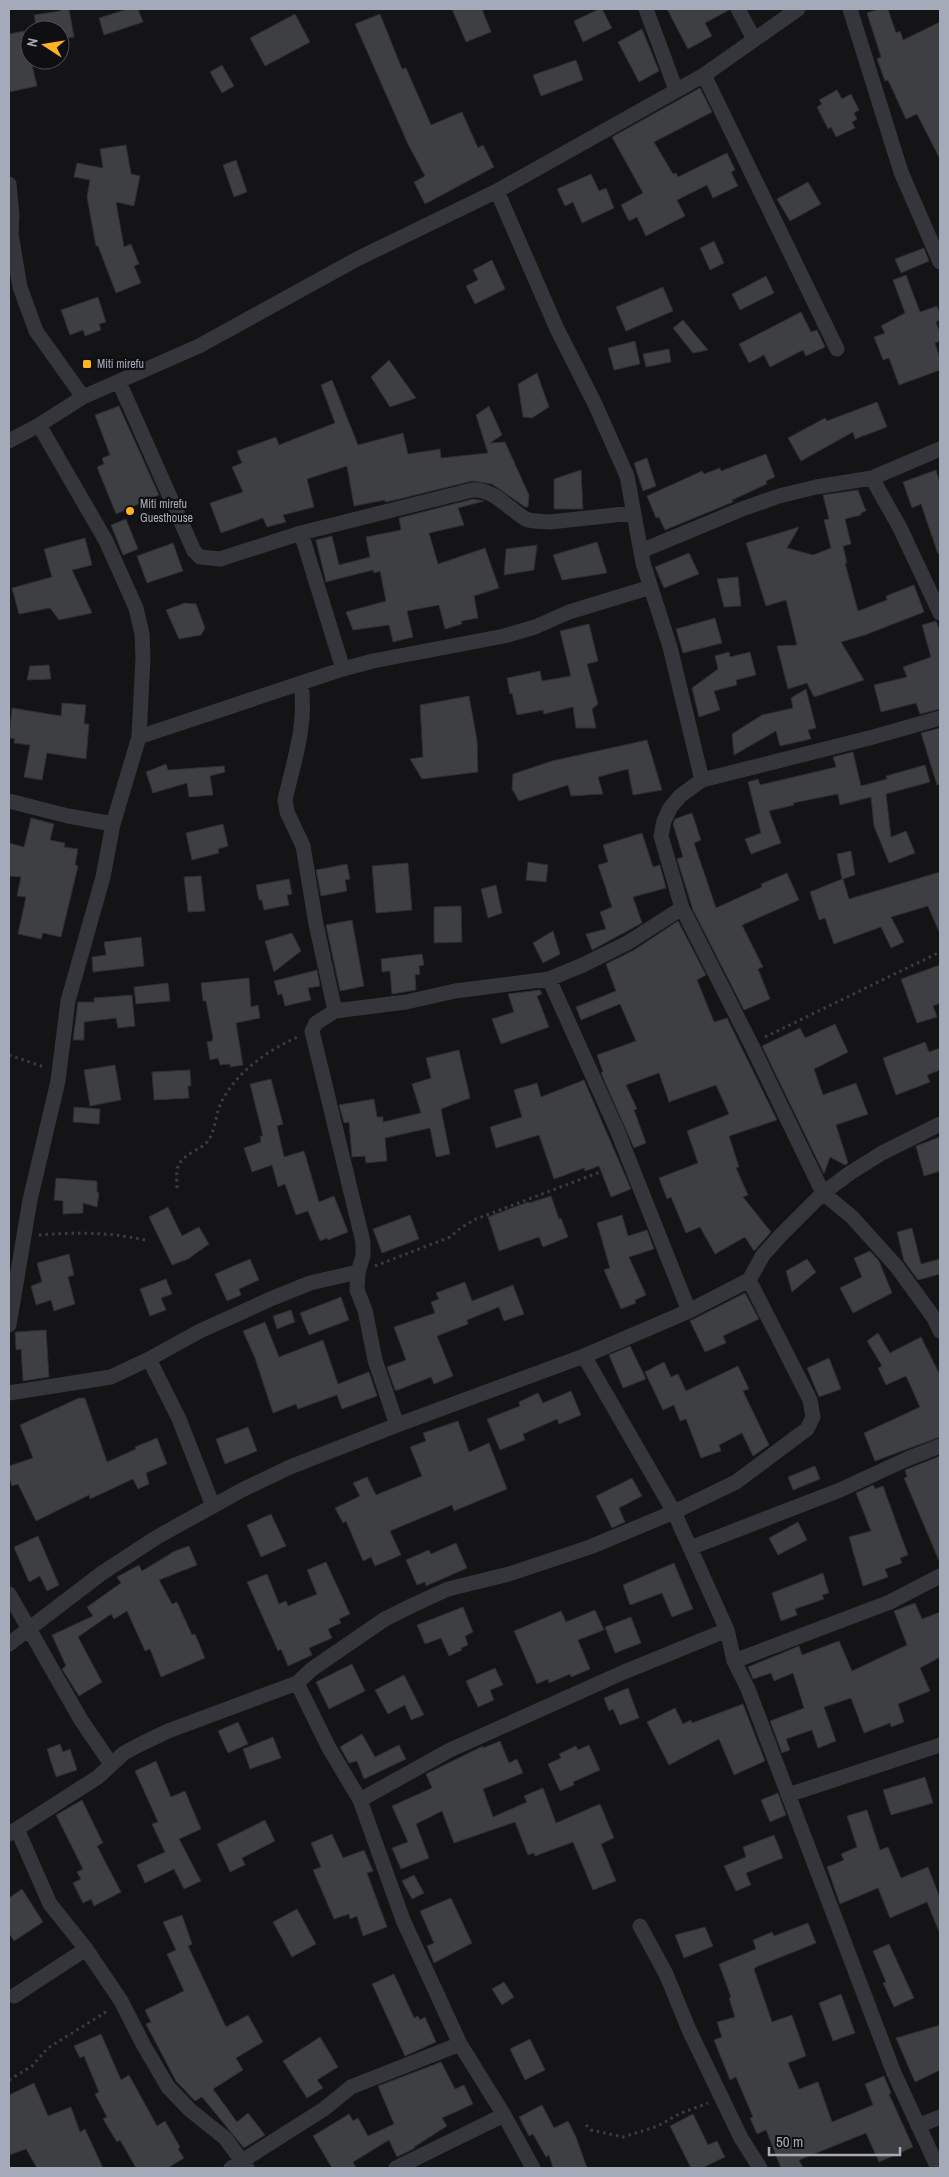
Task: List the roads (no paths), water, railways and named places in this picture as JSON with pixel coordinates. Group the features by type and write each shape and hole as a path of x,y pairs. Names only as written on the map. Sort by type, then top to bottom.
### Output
{"street":[{"path":"646,9 676,90"},
{"path":"738,9 754,40"},
{"path":"9,440 39,425 83,397 199,346 359,258 497,191 704,75 798,9"},
{"path":"850,9 901,172 940,262"},
{"path":"704,75 837,349"},
{"path":"9,184 12,215 11,234 20,287 36,331 83,397"},
{"path":"497,191 557,328 628,476 641,551 682,691 702,780"},
{"path":"120,382 194,551 200,557 220,559 301,533 479,489 487,492 527,519 536,521 550,522 633,513"},
{"path":"9,1325 23,1234 59,1072 68,1000 104,877 113,824 139,737 144,658 142,634 136,608 106,540 39,425"},
{"path":"641,551 778,496 816,487 872,478 940,450"},
{"path":"872,478 900,528 940,613"},
{"path":"301,533 343,669"},
{"path":"139,737 343,669 373,661 504,636 535,627 570,612 651,587"},
{"path":"300,684 303,698 302,727 286,800 287,812 303,846 316,924 335,1011"},
{"path":"940,718 702,780 680,796 670,808 664,821 661,836 682,908 751,1044 823,1193 852,1217 934,1306 940,1331"},
{"path":"9,801 68,816 113,824"},
{"path":"397,1425 375,1360 365,1310 357,1290 358,1272 364,1249 312,1031 316,1023 335,1011 406,1002 455,991 549,979 629,942 682,908"},
{"path":"549,979 629,1160 689,1310"},
{"path":"9,1644 109,1568 157,1537 290,1467 584,1356 689,1310 749,1280 763,1256 823,1193 882,1153 940,1124"},
{"path":"9,1393 111,1377 200,1331 273,1298 310,1283 358,1272"},
{"path":"460,2044 351,2088 324,2109 240,2166 225,2138 190,2110 168,2087 121,2001 86,1949 50,1904 13,1832 98,1777 111,1764 138,1745 168,1731 297,1683 312,1669 385,1619 413,1605 448,1589 548,1563 674,1512 736,1482 755,1469 807,1429 813,1417 810,1400 749,1280"},
{"path":"584,1356 674,1512 727,1630 734,1661 748,1689 880,2037 938,2168"},
{"path":"149,1359 179,1419 213,1506"},
{"path":"690,1548 840,1490 940,1446"},
{"path":"734,1661 890,1602 940,1576"},
{"path":"9,1594 81,1720 111,1764"},
{"path":"360,1800 450,1750 616,1676 727,1630"},
{"path":"297,1683 329,1748 360,1800 402,1920 460,2044 504,2115 533,2168"},
{"path":"788,1795 940,1745"},
{"path":"640,1926 666,1974 690,2032 723,2097 741,2138 760,2168"},
{"path":"14,1996 86,1949"},
{"path":"396,2168 504,2115"},
{"path":"918,2126 940,2117"}],"place":[{"name":"Miti mirefu","path":"87,364"},
{"name":"Miti mirefu Guesthouse","path":"130,511"}]}
